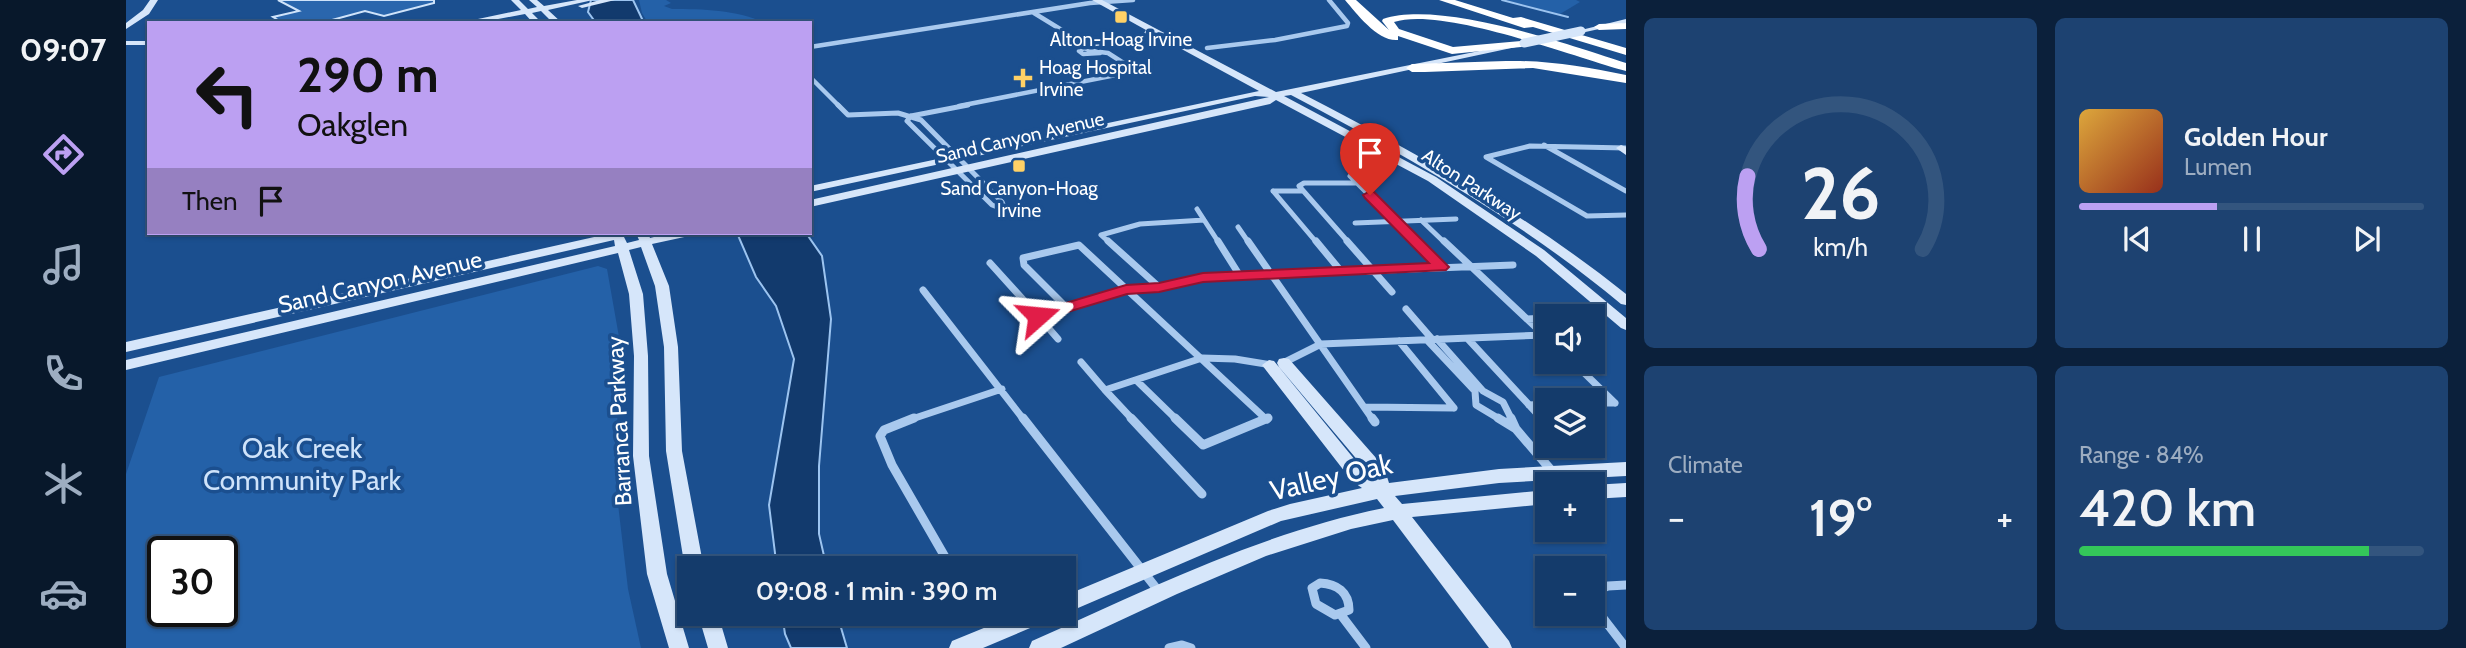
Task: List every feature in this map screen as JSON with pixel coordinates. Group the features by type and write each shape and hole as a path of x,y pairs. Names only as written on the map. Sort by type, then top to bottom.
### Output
{"highway":[{"path":"1350,0 1379,29 1448,60"},
{"path":"1444,0 1626,52"},
{"path":"1456,0 1626,52"},
{"path":"1429,4 1626,67"},
{"path":"1523,44 1452,51 1395,31 1387,21 1403,14 1443,17 1595,57"},
{"path":"1599,27 1626,24"},
{"path":"1412,68 1535,65 1576,69 1626,79"}],"main road":[{"path":"126,27 146,12 155,0"},
{"path":"515,0 533,16"},
{"path":"533,0 556,21"},
{"path":"502,21 587,2 611,0"},
{"name":"Alton Parkway","path":"1113,0 1470,188 1556,247 1626,301"},
{"name":"Alton Parkway","path":"1098,1 1395,158 1469,202 1561,268 1626,325"},
{"path":"483,21 533,16"},
{"name":"Sand Canyon Avenue","path":"812,189 1255,93 1276,95 1599,27"},
{"path":"1089,47 1143,37 1150,29"},
{"path":"126,43 147,45"},
{"path":"126,48 147,45"},
{"name":"Sand Canyon Avenue","path":"812,204 1270,101 1276,95"},
{"name":"Sand Canyon Avenue","path":"126,347 621,237 669,235"},
{"name":"Sand Canyon Avenue","path":"126,365 621,237"},
{"name":"Barranca Parkway","path":"621,237 636,294 641,356 641,456 657,574 679,648"},
{"path":"644,238 662,286 671,347 674,452 693,556"},
{"path":"1276,364 1326,412 1378,472 1382,492"},
{"path":"1276,364 1306,413 1358,476 1382,492 1502,648"},
{"path":"1306,413 1326,412"},
{"name":"Valley Oak","path":"1076,600 1288,512 1382,492 1551,470 1626,469"},
{"path":"1605,491 1626,490"},
{"name":"Valley Oak","path":"1039,648 1248,556 1306,536 1397,512 1535,497"},
{"path":"712,626 718,648"},
{"path":"959,648 1013,626"}],"street":[{"path":"812,47 1098,1 1133,0"},
{"path":"1207,48 1275,40 1347,26 1348,23 1329,0"},
{"path":"812,79 848,115 863,117 887,113 911,116 921,120 953,158 963,169 992,205 1005,210 1002,202 953,158 907,121 911,116 1136,71 1108,53 1089,47 1034,13"},
{"path":"1048,21 1058,20"},
{"path":"1089,47 1079,51 1090,56 1100,52"},
{"path":"1544,145 1626,191"},
{"path":"1624,150 1544,145 1514,148 1486,157 1587,216 1626,215"},
{"path":"1350,176 1441,267"},
{"path":"1358,183 1304,183 1299,186 1392,292"},
{"path":"1301,191 1273,191 1340,270"},
{"path":"1197,209 1240,276"},
{"path":"1354,223 1456,219"},
{"path":"1159,287 1101,235 1140,224 1204,220"},
{"path":"1421,220 1535,327"},
{"path":"1238,228 1375,422"},
{"path":"1066,307 1024,265 1023,258 1079,245 1269,419 1203,445 1137,381"},
{"path":"990,263 1058,339"},
{"path":"1038,316 1126,289 1159,287 1203,277 1513,265"},
{"path":"923,290 1161,594"},
{"path":"1406,309 1479,391 1503,402 1516,429 1551,470"},
{"path":"1527,319 1535,319"},
{"path":"1105,390 1202,358 1276,364 1321,344 1535,337"},
{"path":"1468,339 1535,411"},
{"path":"1365,407 1454,408 1399,341"},
{"path":"1081,362 1202,494"},
{"path":"1585,374 1600,388"},
{"path":"944,556 892,465 880,436 884,430 896,424 1002,389"},
{"path":"1479,391 1476,405 1516,429"},
{"path":"1605,393 1615,403 1605,403"},
{"path":"1529,405 1535,405"},
{"path":"1626,586 1608,586 1592,592 1596,608 1626,648"},
{"path":"1341,615 1366,648"},
{"path":"1169,648 1182,645 1191,648"}],"green space":[{"path":"639,0 666,0 671,3 664,6 672,9 731,13 760,21 647,21"},
{"path":"1505,0 1576,0 1580,2 1560,14"},
{"name":"Oak Creek Community Park","path":"598,266 607,269 619,337 616,487 628,589 641,648 126,648 126,474 159,377"}],"shaded area":[{"path":"591,0 633,0 643,21 595,21 588,12"},
{"path":"738,235 807,235 822,256 831,319 819,466 819,534 824,556 775,556 769,505 794,359 776,306 756,277"},
{"path":"784,626 841,626 847,648 791,648"}],"building":[{"path":"278,0 434,0 434,3 384,16 365,11 328,21 280,21 273,17 299,11"}],"waterway":[{"path":"1502,0 1568,17"}],"place":[{"name":"Alton-Hoag Irvine","path":"1121,17"},
{"name":"Hoag Hospital Irvine","path":"1023,78"},
{"name":"Sand Canyon-Hoag Irvine","path":"1019,166"}],"route":[{"path":"1038,316 1126,289 1159,287 1203,277 1441,267 1370,195"}]}
